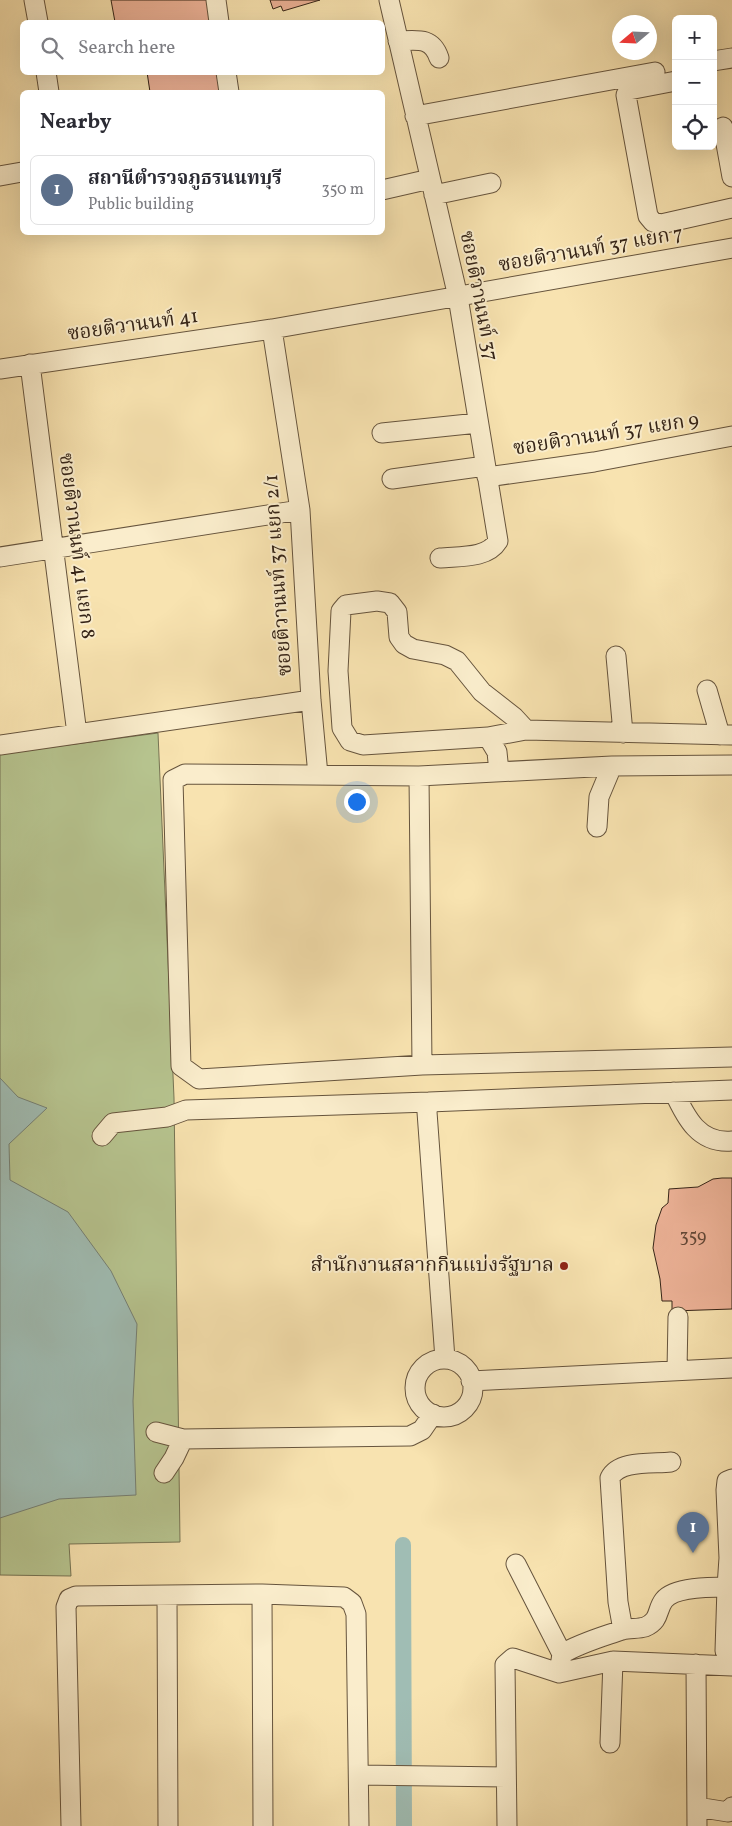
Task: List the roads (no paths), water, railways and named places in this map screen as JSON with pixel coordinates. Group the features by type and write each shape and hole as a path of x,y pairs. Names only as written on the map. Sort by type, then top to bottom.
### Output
{"street":[{"path":"34,0 38,20"},
{"path":"216,0 219,20"},
{"name":"ซอยติวานนท์ 37","path":"389,0 458,297 498,541 486,553 440,558"},
{"path":"398,41 430,43 436,47 439,58"},
{"path":"717,60 732,58"},
{"path":"415,116 672,69"},
{"path":"47,75 50,90"},
{"path":"226,75 229,90"},
{"path":"672,82 629,90 626,95 648,216 653,222 661,224 732,208"},
{"path":"723,125 732,177"},
{"path":"0,176 20,172"},
{"path":"385,190 491,183"},
{"name":"ซอยติวานนท์ 37 แยก 7","path":"272,329 732,248"},
{"name":"ซอยติวานนท์ 41","path":"0,369 272,329"},
{"name":"ซอยติวานนท์ 37 แยก 2/1","path":"272,329 300,510 311,700 318,775"},
{"name":"ซอยติวานนท์ 41 แยก 8","path":"30,364 77,734"},
{"path":"382,433 478,424"},
{"name":"ซอยติวานนท์ 37 แยก 9","path":"392,479 594,462 732,436"},
{"path":"0,557 300,510"},
{"path":"526,730 514,717 482,692 457,661 445,655 413,649 404,644 399,637 397,612 390,603 377,601 346,605 341,611 339,618 338,671 342,728 350,741 363,745 488,737 526,730 726,735 707,690"},
{"path":"616,656 624,733"},
{"path":"0,745 311,700"},
{"path":"488,737 497,752 499,772"},
{"path":"732,765 612,766 419,776 185,774 173,780 181,1066 199,1079 422,1065 732,1057"},
{"path":"597,827 599,797 612,766"},
{"path":"419,776 422,1065"},
{"path":"102,1136 114,1123 167,1117 186,1110 732,1090"},
{"path":"674,1092 688,1120 698,1130 720,1142 732,1141"},
{"path":"429,1102 427,1112 444,1359"},
{"path":"677,1370 678,1318"},
{"path":"444,1359 463,1366 470,1374 473,1392 466,1408 450,1416 433,1414 419,1402 416,1382 426,1365 435,1360 444,1359"},
{"path":"471,1381 732,1368"},
{"path":"156,1432 182,1439 410,1436 422,1430 433,1414"},
{"path":"164,1473 174,1458 182,1439"},
{"path":"623,1630 618,1602 610,1478 614,1471 622,1467 670,1462"},
{"path":"507,1826 506,1664 513,1658 559,1672 613,1661 696,1664 729,1658 727,1587 729,1558 726,1490 727,1481 732,1479"},
{"path":"516,1564 562,1654 559,1672"},
{"path":"562,1654 575,1646 623,1630 645,1627 657,1618 663,1600 672,1594 703,1588 727,1587"},
{"path":"262,1594 263,1826"},
{"path":"71,1826 66,1607 69,1599 76,1596 262,1594 344,1597 352,1603 356,1614 359,1826"},
{"path":"167,1596 168,1826"},
{"path":"610,1743 613,1661"},
{"path":"696,1664 697,1826"},
{"path":"359,1775 506,1777"},
{"path":"697,1806 730,1815"}],"water":[{"path":"0,1078 18,1097 47,1108 9,1144 10,1180 68,1212 111,1271 137,1324 133,1401 136,1495 59,1499 0,1518"}],"waterway":[{"path":"403,1545 404,1826"}],"place":[{"name":"สำนักงานสลากกินแบ่งรัฐบาล","path":"564,1266"},
{"name":"สถานีตำรวจภูธรนนทบุรี","path":"693,1553"}]}
